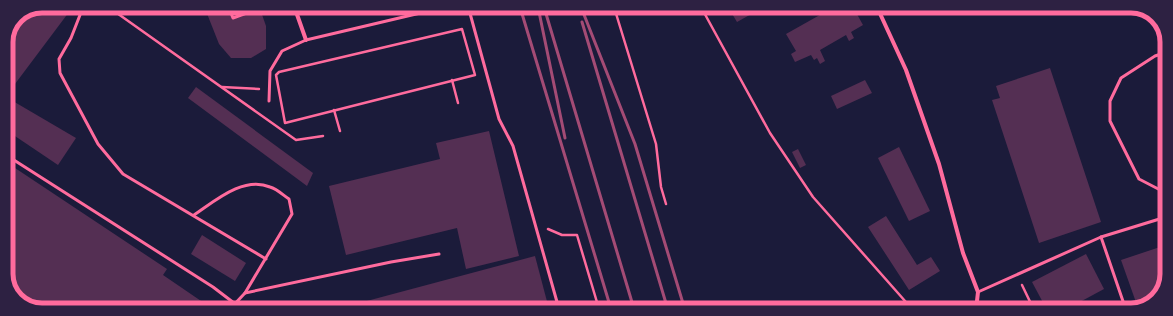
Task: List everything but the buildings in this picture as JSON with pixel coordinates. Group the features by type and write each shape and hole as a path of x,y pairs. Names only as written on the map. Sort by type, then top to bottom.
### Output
{"street":[{"path":"296,13 306,40"},
{"path":"880,13 906,70 939,164 963,253 978,292 977,303"}],"lane":[{"path":"79,13 80,15 72,38 59,59 60,73 98,144 123,174 266,259"},
{"path":"231,13 233,18 247,13"},
{"path":"269,101 268,90 270,71 282,51 306,40 420,13"},
{"path":"470,13 499,119 513,146 537,224 557,303"},
{"path":"1160,55 1121,78 1110,101 1110,121 1138,178 1160,190"},
{"path":"13,159 213,287 234,303 245,293 292,214 289,199 272,187 260,184 233,189 194,215"},
{"path":"978,292 1101,237 1160,219"},
{"path":"1101,237 1124,303"},
{"path":"245,293 391,262 439,254"}],"path":[{"path":"117,13 296,140 323,136"},
{"path":"616,13 656,144 661,187 666,204"},
{"path":"703,13 770,133 813,197 907,303"},
{"path":"462,29 475,75 452,80 284,123 276,75 279,72 462,29"},
{"path":"452,80 458,103"},
{"path":"222,87 268,90"},
{"path":"334,110 340,131"},
{"path":"537,224 562,235 577,235 597,303"},
{"path":"1017,275 1031,303"}],"railway":[{"path":"522,13 609,303"},
{"path":"539,13 565,138"},
{"path":"546,13 632,303"},
{"path":"583,13 635,144 683,303"},
{"path":"582,22 666,303"}]}
